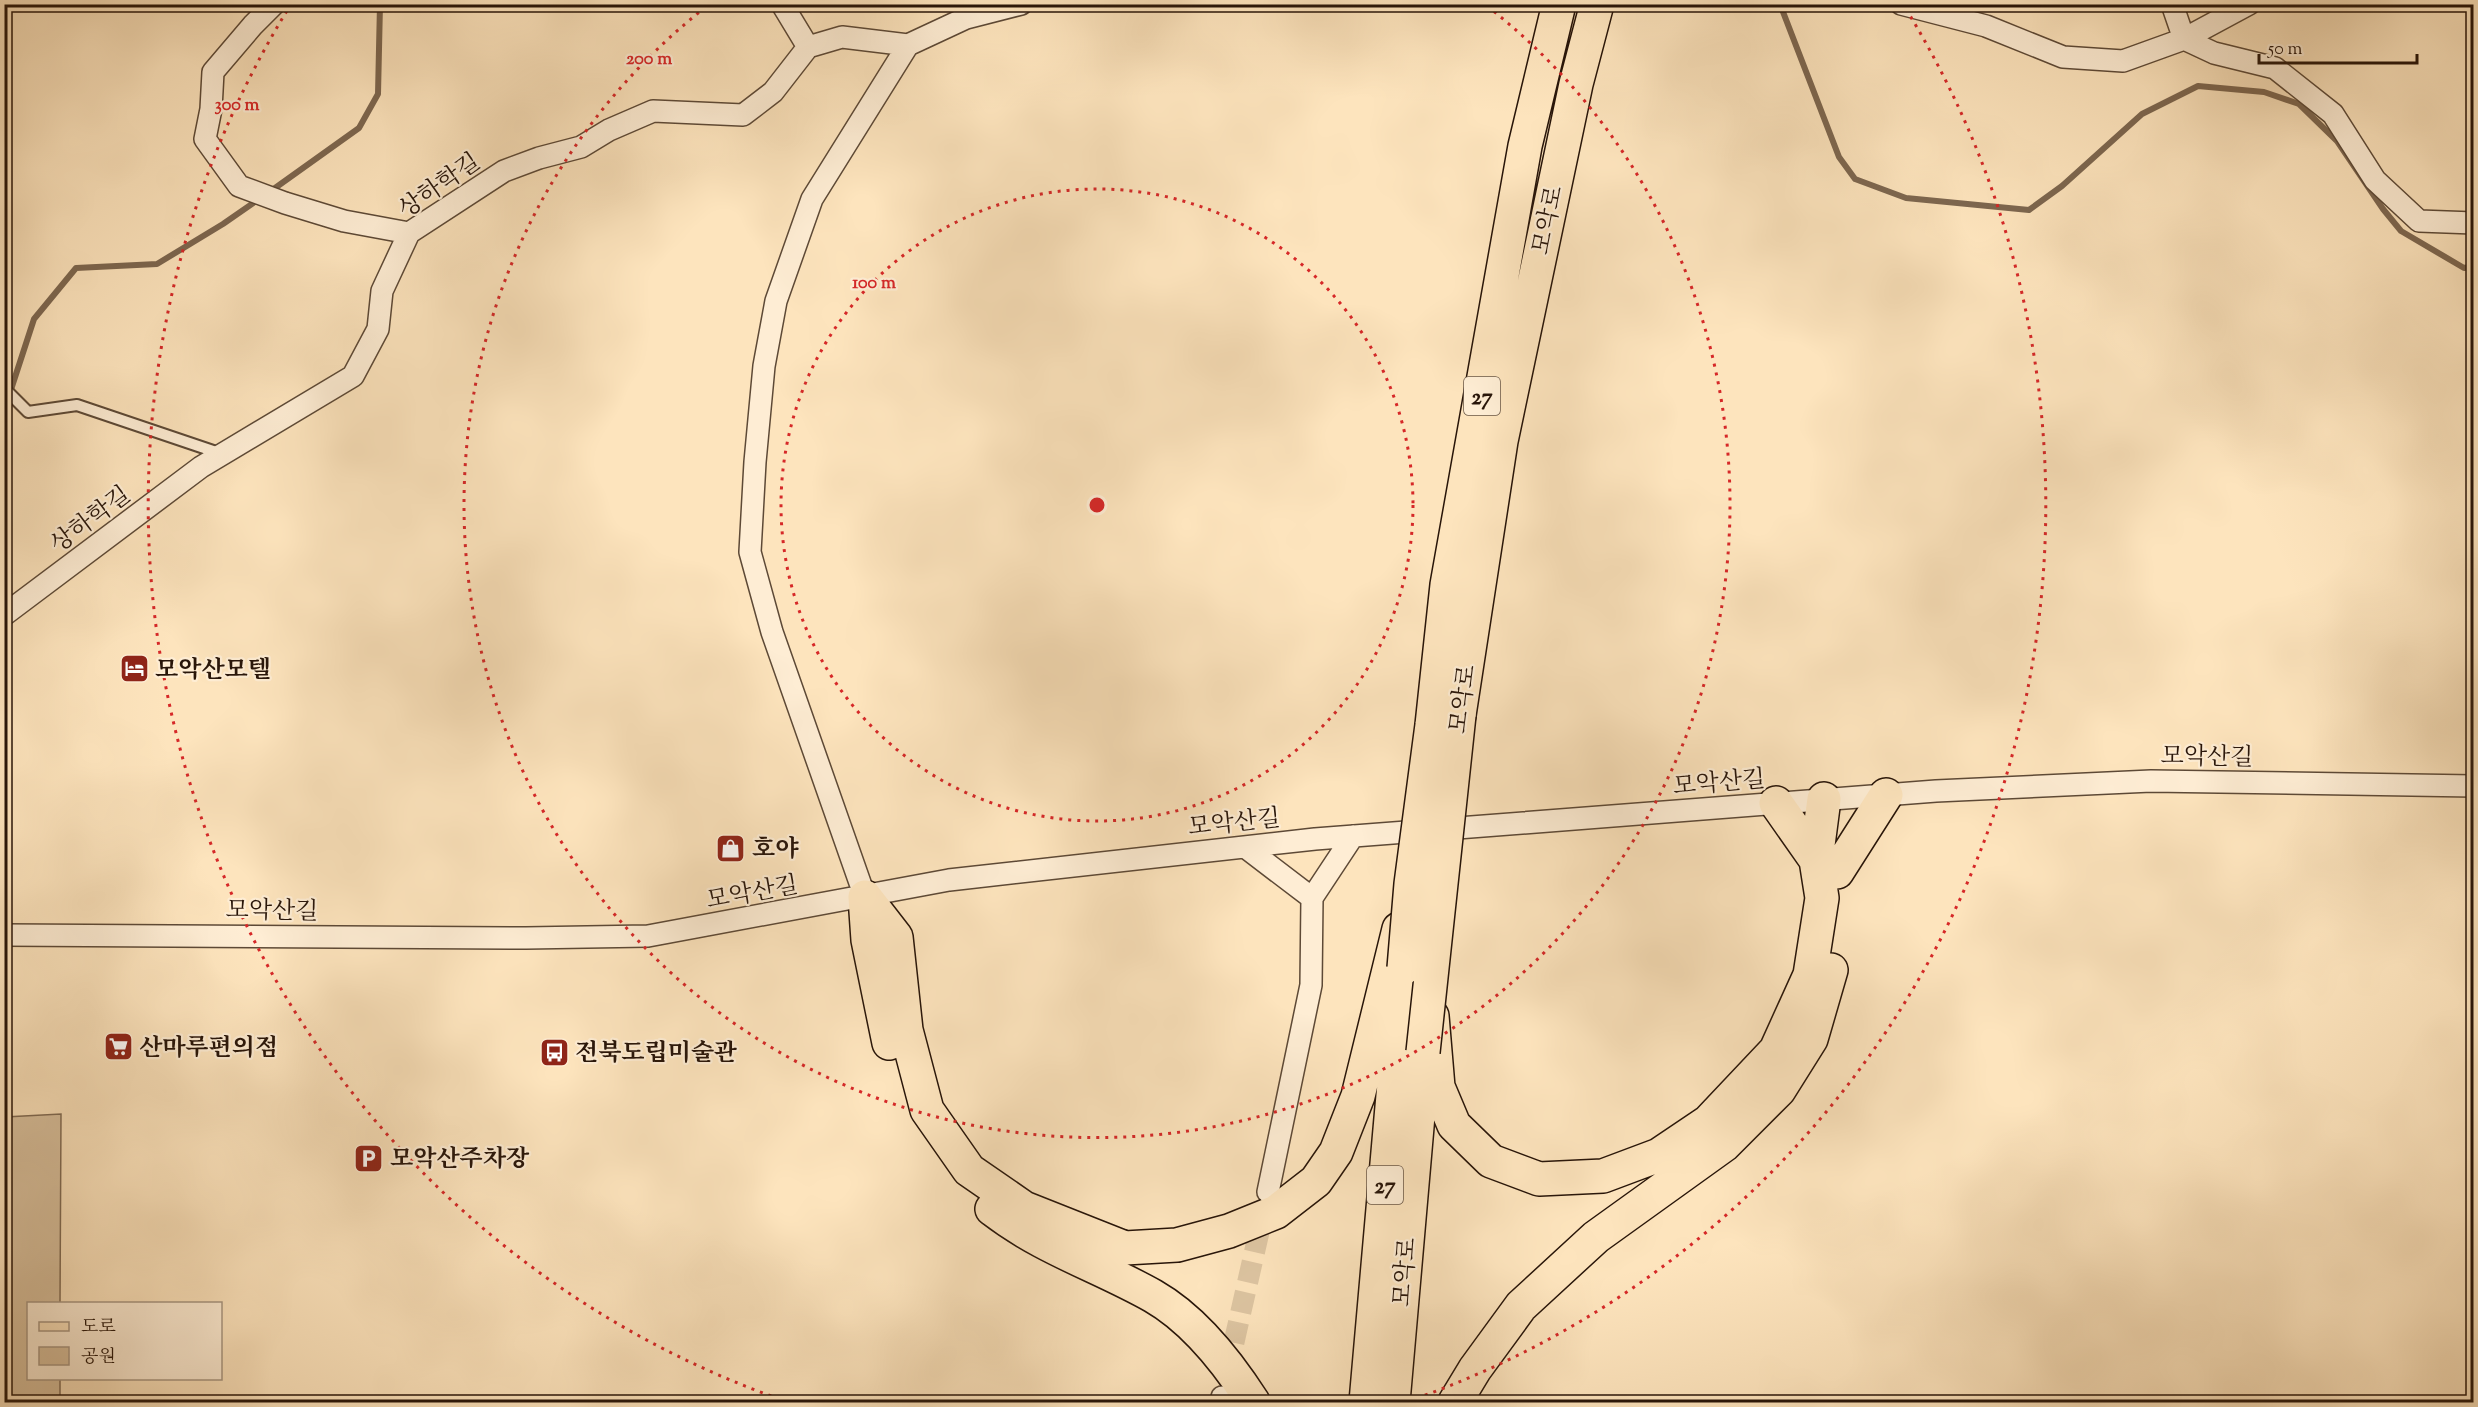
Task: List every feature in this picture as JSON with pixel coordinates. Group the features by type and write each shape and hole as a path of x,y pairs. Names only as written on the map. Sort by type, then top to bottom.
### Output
{"main road":[{"name":"모악로","path":"1393,1402 1434,949 1445,720 1447,585 1477,427 1525,146 1559,4"},
{"name":"모악로","path":"1366,1402 1411,884 1576,84 1597,4"},
{"path":"1826,866 1886,795"},
{"path":"1434,949 1432,1015 1438,1087 1454,1125 1491,1161 1539,1179 1603,1176 1659,1155 1708,1122 1776,1050 1810,975 1826,866 1834,834 1824,800"},
{"path":"1455,1402 1475,1369 1521,1306 1596,1237 1724,1145 1779,1090 1811,1039 1833,962 1838,886 1826,866 1776,803"},
{"path":"865,897 896,937 906,1030 927,1110 969,1170 1024,1208 1125,1248 1177,1245 1229,1231 1276,1212 1316,1181 1336,1152 1358,1096 1411,884"},
{"path":"865,897 872,963 886,1032 909,1116 955,1181 1012,1224 1059,1252 1155,1297 1191,1325 1224,1362 1253,1402"}],"street":[{"path":"274,4 213,72 211,109 205,139 239,186 344,221 409,233"},
{"path":"782,4 808,47 842,37 908,45 966,18 1021,4"},
{"path":"1901,4 1986,26 2063,57 2124,61 2184,39 2249,4"},
{"path":"2172,4 2184,39 2214,53 2275,68 2333,114 2375,180 2419,221 2465,225 2474,223"},
{"path":"865,897 772,632 750,552 764,366 776,301 812,199 908,45"},
{"name":"상하학길","path":"4,615 201,467 353,376 378,328 382,291 409,233 504,171 539,158 581,147 609,130 653,111 743,115 773,92 808,47"},
{"name":"모악산길","path":"4,935 214,934 526,938 648,936 949,880 1353,836 1886,795 2151,781 2474,786"},
{"path":"1268,1192 1311,985 1312,898 1353,836"},
{"path":"1245,847 1312,898"}],"lane":[{"path":"4,388 28,412 77,405 222,454"}],"green space":[{"path":"61,1114 60,1302 27,1302 27,1380 60,1380 60,1402 5,1402 5,1117"}],"waterway":[{"path":"268,193 359,128 378,94 380,4"},
{"path":"1780,4 1839,157 1855,179 1906,198 2029,210 2062,186 2142,114 2198,86 2264,92 2299,104 2337,141 2383,209 2401,231 2464,268 2474,266"},
{"path":"4,411 34,319 76,268 157,264 259,199"}],"tunnel":[{"path":"1227,1373 1264,1210"}],"place":[{"name":"모악산모텔","path":"134,669"},
{"name":"호야","path":"731,848"},
{"name":"산마루편의점","path":"118,1047"},
{"name":"전북도립미술관","path":"554,1052"},
{"name":"모악산주차장","path":"369,1158"}]}
